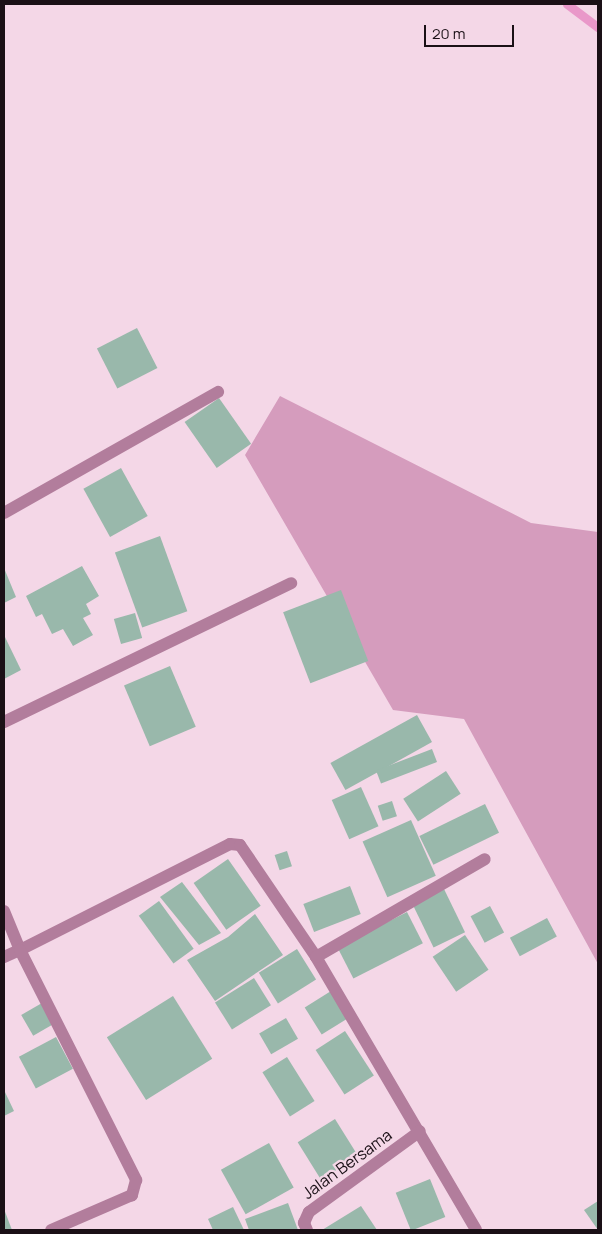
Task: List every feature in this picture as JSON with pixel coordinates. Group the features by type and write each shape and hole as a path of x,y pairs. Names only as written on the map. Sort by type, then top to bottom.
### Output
{"street":[{"path":"4,513 218,392"},
{"path":"4,722 291,583"},
{"path":"4,957 230,844 240,845 247,852 316,957 420,1131 476,1230"},
{"path":"316,957 485,859"},
{"path":"4,911 20,950 136,1180 132,1195 51,1230"},
{"name":"Jalan Bersama","path":"307,1230 304,1223 309,1212 420,1131"}],"shaded area":[{"path":"280,396 531,523 598,532 598,964 464,719 393,710 245,455"}],"building":[{"path":"137,328 157,368 117,389 97,348"},
{"path":"219,398 251,444 217,468 185,422"},
{"path":"121,468 148,516 110,537 83,489"},
{"path":"160,536 187,611 142,628 115,552"},
{"path":"82,566 99,596 86,604 91,614 83,618 93,635 73,646 63,629 52,634 42,614 36,617 26,596"},
{"path":"4,568 16,597 4,603"},
{"path":"341,590 368,661 310,683 283,612"},
{"path":"135,613 142,638 121,644 114,619"},
{"path":"4,635 21,670 4,679"},
{"path":"170,666 196,727 150,746 124,686"},
{"path":"417,715 432,742 345,790 330,763"},
{"path":"432,749 437,762 381,784 376,771"},
{"path":"446,771 461,794 418,821 403,799"},
{"path":"361,787 378,826 349,839 332,800"},
{"path":"392,801 397,816 383,821 378,806"},
{"path":"485,804 499,833 433,865 419,836"},
{"path":"411,820 436,876 387,897 363,842"},
{"path":"287,851 292,866 280,870 275,855"},
{"path":"228,859 261,906 226,930 194,883"},
{"path":"182,882 221,933 199,945 160,897"},
{"path":"350,886 361,914 314,932 303,904"},
{"path":"444,889 465,932 434,947 413,904"},
{"path":"159,901 194,949 173,963 139,916"},
{"path":"490,906 504,932 485,943 471,916"},
{"path":"407,912 423,943 353,979 338,947"},
{"path":"255,914 283,955 215,1001 187,960 228,937"},
{"path":"547,918 557,937 520,956 510,938"},
{"path":"465,935 488,970 456,992 433,957"},
{"path":"297,949 316,980 278,1003 259,973"},
{"path":"254,978 271,1005 232,1030 215,1002"},
{"path":"331,991 348,1018 322,1035 305,1007"},
{"path":"173,996 212,1059 146,1100 107,1037"},
{"path":"42,1003 54,1024 33,1036 21,1015"},
{"path":"286,1018 298,1039 271,1054 259,1034"},
{"path":"345,1031 374,1075 345,1095 316,1050"},
{"path":"56,1037 73,1069 36,1089 19,1057"},
{"path":"287,1057 315,1101 290,1116 262,1072"},
{"path":"4,1090 14,1111 4,1116"},
{"path":"335,1119 358,1156 321,1180 298,1142"},
{"path":"269,1143 294,1188 246,1214 221,1170"},
{"path":"430,1179 445,1217 411,1230 396,1193"},
{"path":"598,1201 598,1230 584,1210"},
{"path":"288,1203 298,1230 249,1230 245,1219"},
{"path":"361,1206 377,1230 322,1230"},
{"path":"233,1207 244,1230 213,1230 208,1219"},
{"path":"4,1209 12,1230 4,1230"}],"waterway":[{"path":"567,4 598,27"}]}
